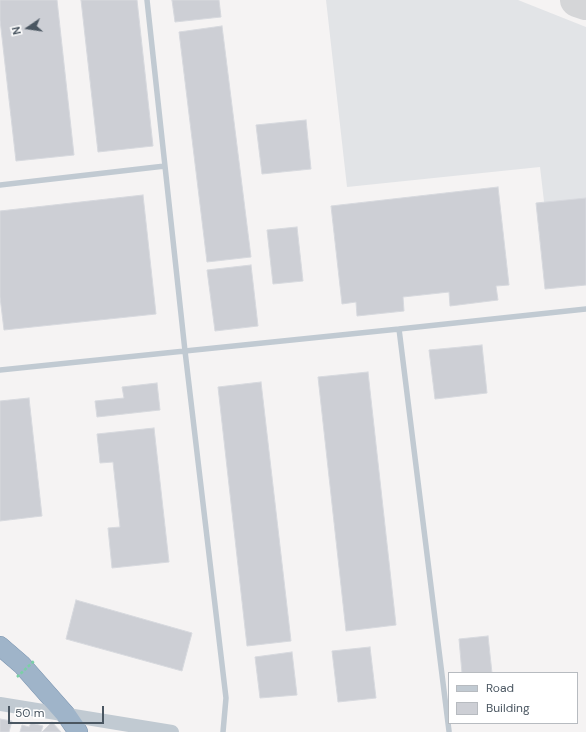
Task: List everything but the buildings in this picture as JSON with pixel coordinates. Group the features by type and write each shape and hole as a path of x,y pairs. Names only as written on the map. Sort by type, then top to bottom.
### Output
{"highway":[{"path":"0,646 22,665 67,716 78,732"}],"street":[{"path":"0,704 172,732"}],"lane":[{"path":"147,0 164,166 226,698 223,732"},
{"path":"0,185 164,166"},
{"path":"0,370 399,330 586,309"},
{"path":"399,330 448,723"},
{"path":"448,724 449,731"}],"path":[{"path":"17,677 34,661"}],"shaded area":[{"path":"326,0 518,0 586,27 586,275 553,279 540,167 347,187"}],"taxiway":[{"path":"577,0 586,3"}]}
